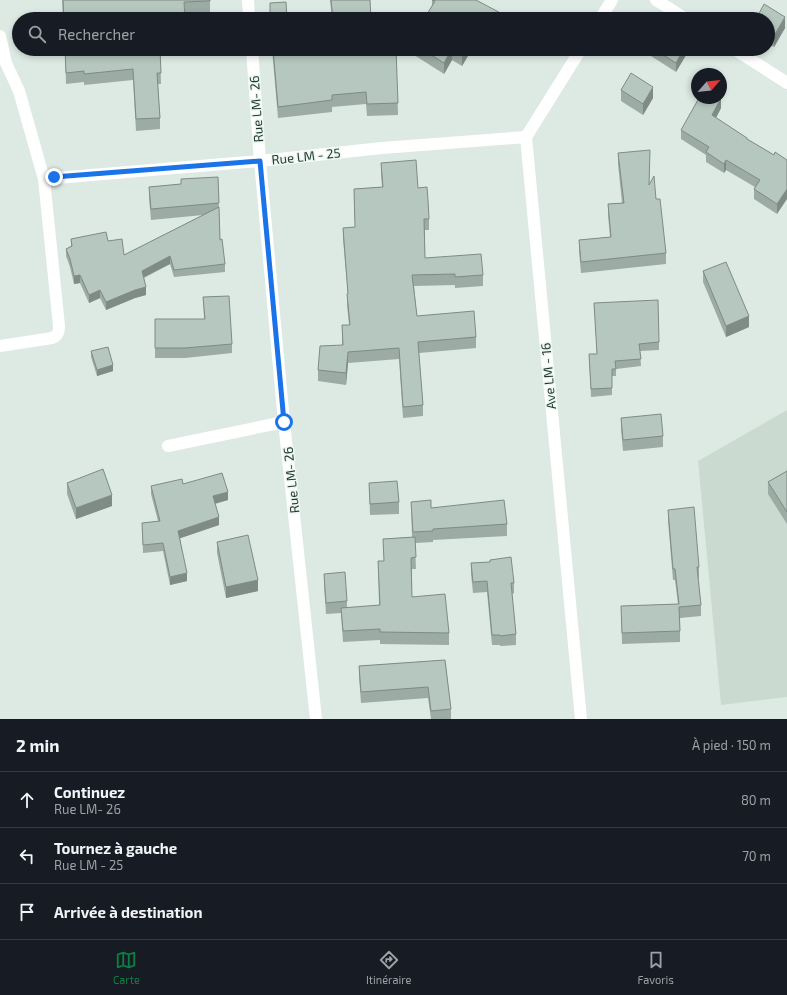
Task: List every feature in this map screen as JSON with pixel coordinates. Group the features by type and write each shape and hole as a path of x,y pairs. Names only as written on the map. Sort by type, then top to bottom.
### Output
{"street":[{"path":"248,0 249,12"},
{"path":"604,12 612,0"},
{"path":"656,0 675,12"},
{"path":"0,36 6,63 19,91 44,179 59,326 59,332 55,337 0,346"},
{"name":"Rue LM- 26","path":"252,56 260,161 284,422 316,719"},
{"path":"526,137 577,56"},
{"path":"745,56 787,83"},
{"name":"Rue LM - 25","path":"44,179 260,161 382,148 526,137"},
{"name":"Ave LM - 16","path":"526,137 581,719"},
{"path":"168,446 284,422"}],"shaded area":[{"path":"787,410 787,697 721,705 698,461"}],"building":[{"path":"63,0 210,0 184,2 185,12 64,12"},
{"path":"331,0 370,0 371,12 332,12"},
{"path":"432,0 476,0 499,12 428,12 435,1"},
{"path":"286,2 287,12 270,12 270,3"},
{"path":"764,4 785,17 775,34 775,12 760,12"},
{"path":"65,56 160,56 161,73 157,73 160,118 136,119 133,69 84,74 84,71 66,73"},
{"path":"274,56 396,56 398,103 367,104 366,92 332,95 332,100 278,107"},
{"path":"433,56 448,56 444,63"},
{"path":"665,56 680,56 676,63"},
{"path":"631,73 653,87 643,104 621,90"},
{"path":"696,104 718,104 712,115 747,139 774,155 775,152 787,160 787,189 777,204 754,189 760,180 726,160 724,164 706,152 709,147 681,130"},
{"path":"650,150 649,185 654,176 656,199 660,199 666,253 581,262 579,240 611,237 608,204 624,203 618,153"},
{"path":"416,160 418,188 427,187 429,219 424,219 425,258 481,254 483,275 455,277 455,274 412,275 417,316 474,311 476,337 418,342 423,405 403,407 399,348 348,352 346,373 318,370 320,346 343,345 342,325 350,325 343,228 355,227 354,189 383,187 381,163"},
{"path":"218,177 219,203 151,209 149,187 181,184 181,179"},
{"path":"219,207 220,240 222,239 225,264 174,270 170,256 142,271 146,287 106,302 100,290 89,295 80,275 74,276 66,249 72,246 71,239 106,232 108,241 122,239 124,255"},
{"path":"726,262 749,316 726,326 703,271"},
{"path":"229,296 232,344 185,348 155,348 155,319 205,319 203,297"},
{"path":"658,300 659,342 639,344 641,359 615,361 616,369 612,369 612,388 591,389 589,354 597,354 594,303"},
{"path":"108,347 113,365 97,370 91,351"},
{"path":"661,414 663,436 623,440 621,418"},
{"path":"103,469 112,495 76,508 67,483"},
{"path":"787,471 787,512 768,482"},
{"path":"222,473 228,492 213,496 219,517 178,531 187,573 170,577 163,543 143,545 142,523 160,521 151,486 182,479 183,484"},
{"path":"397,481 399,502 370,504 369,483"},
{"path":"431,500 431,508 504,500 507,524 433,529 433,531 413,532 411,502"},
{"path":"694,507 699,567 697,567 701,605 679,607 680,631 622,633 621,606 679,604 675,569 673,569 668,510"},
{"path":"248,535 258,580 226,587 217,542"},
{"path":"415,537 416,557 411,558 412,597 445,594 449,633 380,632 380,629 343,631 341,608 380,605 378,561 384,561 383,539"},
{"path":"511,557 514,583 511,583 516,634 500,636 492,635 487,581 473,582 471,563 490,562 490,560"},
{"path":"345,572 347,601 326,603 324,574"},
{"path":"445,660 451,709 431,711 428,687 361,692 359,666"}],"route":[{"path":"54,177 260,161 284,422"}]}
